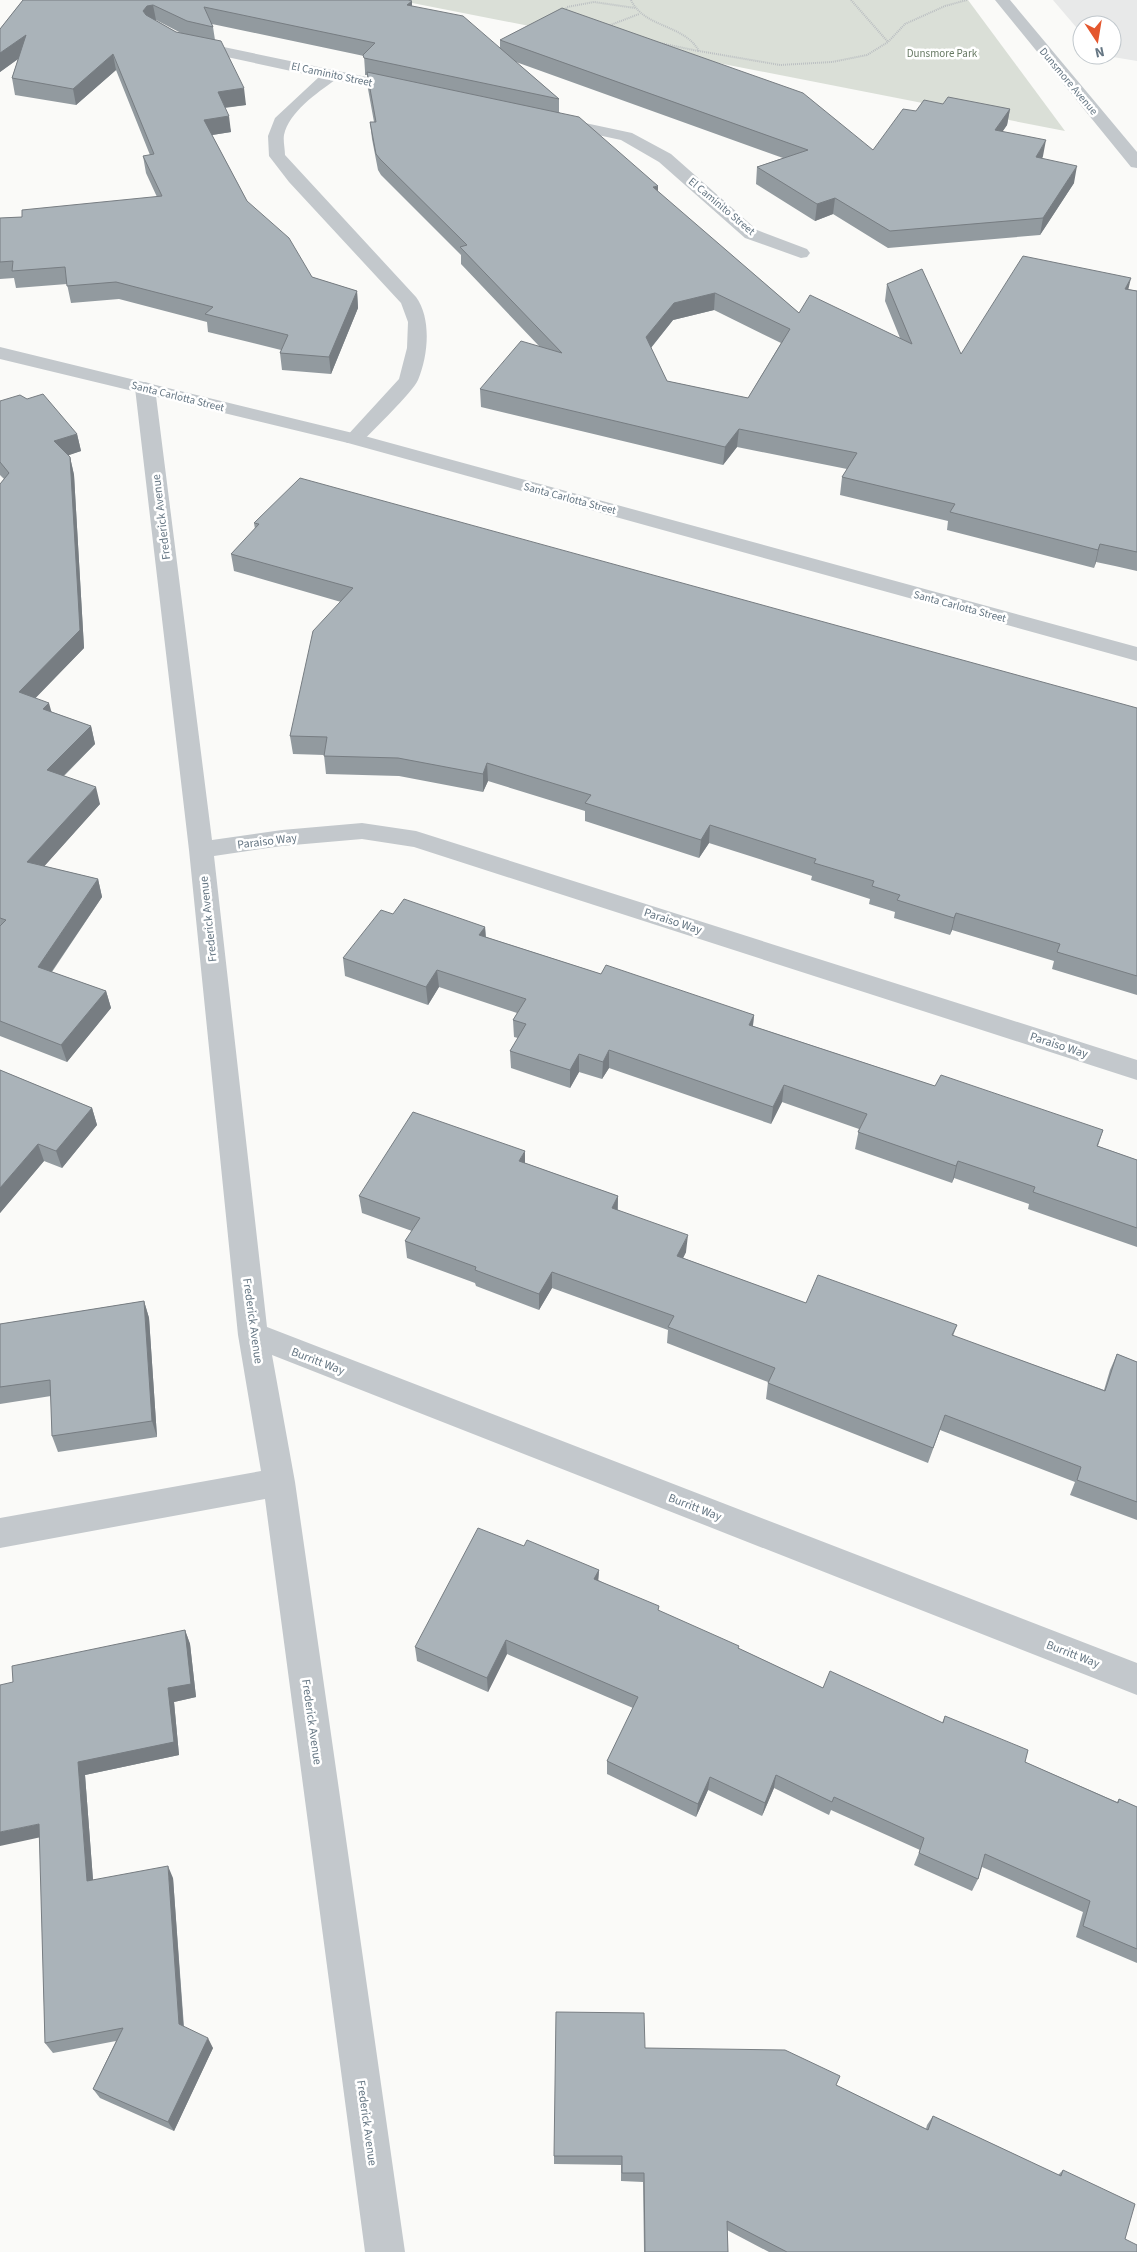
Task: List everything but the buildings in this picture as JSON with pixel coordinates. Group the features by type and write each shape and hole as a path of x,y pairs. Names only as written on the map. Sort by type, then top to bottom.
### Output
{"street":[{"name":"Dunsmore Avenue","path":"1002,0 1137,163"},
{"name":"El Caminito Street","path":"176,39 184,43 417,92"},
{"path":"332,75 316,86 283,118 276,136 277,156 295,178 410,301 417,322 416,348 408,380 354,439"},
{"name":"El Caminito Street","path":"541,118 626,136 665,158 751,234 801,253"},
{"name":"Santa Carlotta Street","path":"0,354 354,439 1137,654"},
{"name":"Frederick Avenue","path":"145,388 201,850 253,1335 279,1482 384,2252"},
{"name":"Paraiso Way","path":"201,850 282,838 362,831 416,839 1137,1070"},
{"name":"Burritt Way","path":"253,1335 1137,1679"},
{"path":"0,1533 279,1482"}],"path":[{"path":"631,0 640,14 681,33 697,46 699,51"},
{"path":"851,0 888,42"},
{"path":"652,42 746,60 780,64 832,62 866,54 888,42 905,24 945,6 971,0"},
{"path":"562,17 567,7 594,2 635,8"},
{"path":"606,27 640,14"}],"shaded area":[{"path":"1053,0 1137,0 1137,61 1122,58 1122,15 1072,15 1072,22"}],"green space":[{"name":"Dunsmore Park","path":"397,0 968,0 1065,131"}]}
